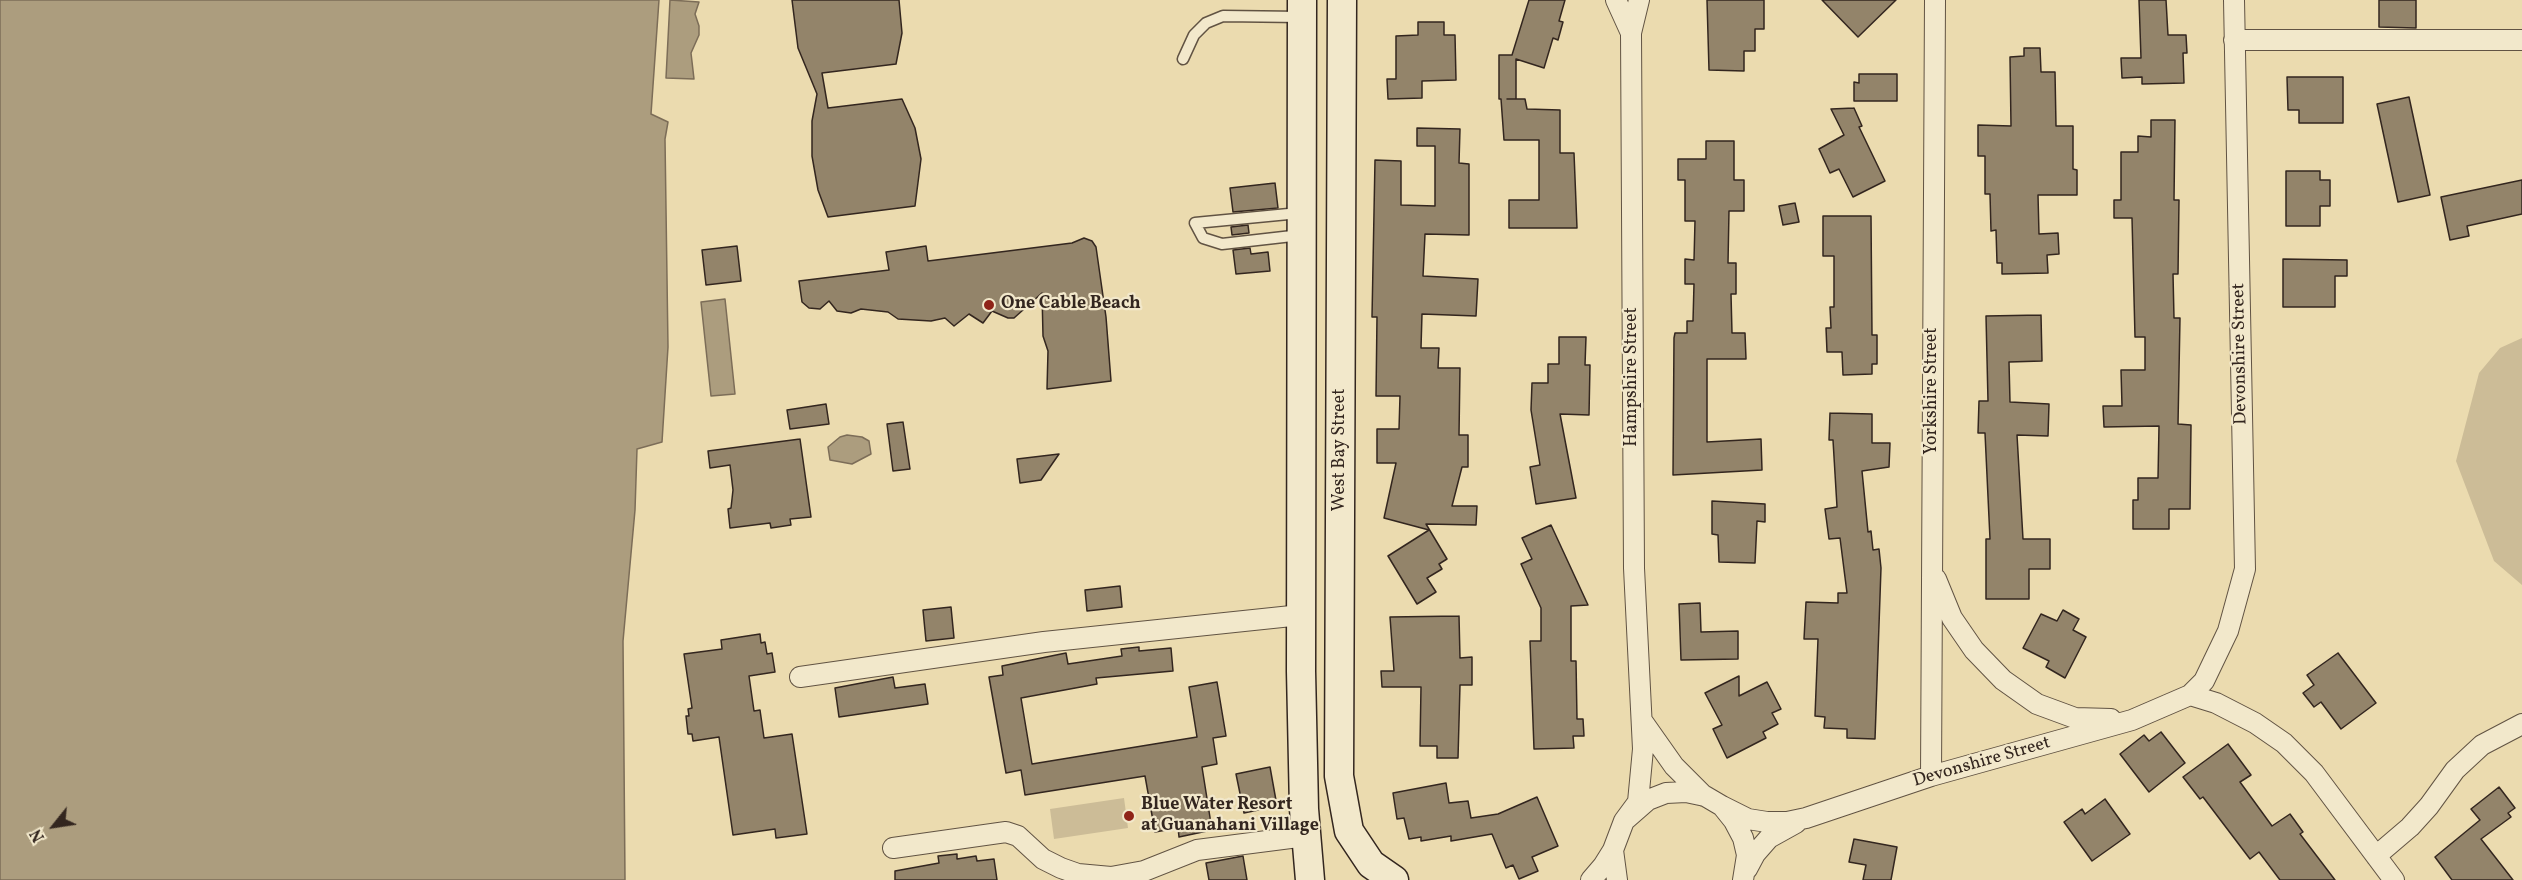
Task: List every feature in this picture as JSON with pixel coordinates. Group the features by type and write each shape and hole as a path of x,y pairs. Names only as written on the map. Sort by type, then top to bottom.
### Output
{"main road":[{"name":"West Bay Street","path":"1342,0 1339,776 1349,831 1371,864 1394,880"},
{"path":"1302,8 1301,615 1306,836 1310,880"}],"street":[{"name":"Hampshire Street","path":"1616,0 1631,33"},
{"name":"Hampshire Street","path":"1613,850 1624,821 1638,802 1643,722 1634,568 1631,33 1639,0"},
{"name":"Devonshire Street","path":"1713,801 1748,819 1787,822 1806,818 1931,776 2132,720 2190,695 2204,681 2219,654 2237,602 2245,569 2234,0"},
{"name":"Yorkshire Street","path":"1931,776 1934,2"},
{"path":"2234,40 2522,40"},
{"path":"1932,572 1952,618 1974,650 2003,680 2037,704 2075,718 2132,720"},
{"path":"800,677 1044,642 1301,615"},
{"path":"2190,695 2216,703 2246,718 2284,743 2314,773 2394,880"},
{"path":"1643,722 1674,766 1734,821 1743,838 1747,855 1744,876"},
{"path":"2376,856 2410,827 2430,806 2455,770 2482,745 2522,724"},
{"path":"1624,821 1648,800 1666,793 1686,792 1713,801"},
{"name":"Devonshire Street","path":"1744,876 1755,854 1769,838 1806,818"},
{"path":"893,848 1006,832 1018,836 1043,859 1061,868 1078,874 1111,877 1144,871 1197,850 1306,836"},
{"path":"1591,880 1613,850"},
{"path":"1613,850 1617,880"}],"lane":[{"path":"1183,59 1194,35 1206,23 1223,16 1302,8"},
{"path":"1195,223 1302,224 1222,244 1203,238 1195,223"}],"shaded area":[{"path":"0,0 659,0 651,114 668,122 665,139 668,347 662,442 637,449 635,510 623,641 625,880 0,880"},
{"path":"670,0 699,2 695,14 699,35 691,53 694,79 666,78"},
{"path":"725,299 735,394 711,396 701,302"},
{"path":"2522,338 2522,585 2494,561 2456,461 2479,373 2500,348"},
{"path":"847,435 862,437 869,441 871,454 852,464 830,460 828,447 840,437"},
{"path":"1124,798 1128,828 1054,839 1050,809"}],"building":[{"path":"792,0 899,0 902,33 896,64 822,73 828,108 902,99 915,128 921,159 915,206 828,217 818,190 812,156 812,121 817,94 798,48"},
{"path":"1529,0 1565,0 1559,21 1563,22 1558,40 1553,38 1544,68 1516,59 1516,99 1525,99 1527,109 1560,110 1560,153 1574,153 1577,228 1509,228 1509,200 1539,200 1539,140 1504,140 1501,99 1499,99 1499,55 1512,55"},
{"path":"1707,0 1764,0 1764,29 1755,29 1755,51 1744,51 1744,71 1709,70"},
{"path":"1822,0 1896,0 1858,37"},
{"path":"2139,0 2166,0 2168,35 2186,35 2187,53 2183,53 2184,83 2142,84 2142,77 2122,78 2121,58 2141,58"},
{"path":"2379,0 2416,0 2416,28 2379,27"},
{"path":"1418,22 1444,22 1444,35 1455,35 1456,80 1422,81 1422,98 1388,99 1387,79 1396,79 1396,36 1418,35"},
{"path":"2024,48 2040,48 2041,72 2055,72 2056,126 2073,126 2073,169 2077,170 2077,195 2038,195 2039,234 2058,233 2059,254 2047,255 2048,273 2002,274 2002,263 1997,263 1996,230 1991,231 1990,194 1985,194 1985,156 1978,156 1978,125 2011,126 2010,57 2024,56"},
{"path":"1859,74 1897,74 1897,101 1854,101 1854,82 1859,83"},
{"path":"2287,77 2343,77 2343,123 2299,123 2299,110 2288,110"},
{"path":"2409,97 2430,195 2398,202 2377,104"},
{"path":"1854,108 1862,126 1859,127 1885,181 1853,197 1839,169 1830,173 1819,149 1844,135 1831,109"},
{"path":"2151,120 2175,120 2174,200 2179,200 2178,274 2173,274 2174,318 2180,318 2178,424 2191,425 2190,509 2169,509 2169,529 2133,529 2133,500 2138,500 2138,478 2158,478 2159,426 2104,427 2103,406 2122,406 2121,370 2145,370 2145,337 2135,337 2132,218 2114,218 2114,200 2121,200 2121,152 2138,152 2138,136 2151,137"},
{"path":"1417,128 1460,129 1459,163 1469,164 1469,235 1425,234 1423,276 1478,279 1476,316 1422,314 1421,348 1439,348 1438,368 1460,368 1459,435 1468,435 1468,467 1462,467 1452,506 1477,506 1476,525 1426,524 1447,559 1439,564 1442,569 1427,578 1436,592 1417,604 1388,556 1429,530 1384,518 1396,463 1377,463 1377,429 1399,429 1400,396 1376,396 1377,317 1372,317 1375,160 1401,161 1401,205 1435,206 1435,146 1417,146"},
{"path":"1706,141 1734,141 1734,180 1744,180 1744,211 1729,211 1728,263 1736,263 1736,294 1731,294 1732,333 1745,333 1746,359 1707,359 1707,442 1761,439 1762,470 1673,475 1674,338 1675,333 1687,333 1687,321 1693,321 1694,284 1685,284 1685,259 1694,260 1695,221 1685,221 1685,180 1678,180 1678,159 1706,159"},
{"path":"2286,171 2320,171 2320,180 2330,180 2330,206 2320,206 2320,226 2286,226"},
{"path":"2522,180 2522,214 2467,226 2469,236 2450,240 2441,197"},
{"path":"1275,183 1278,208 1233,212 1230,188"},
{"path":"1795,203 1799,222 1783,225 1779,206"},
{"path":"1823,216 1871,216 1872,335 1877,335 1877,364 1872,364 1872,374 1843,375 1842,352 1827,352 1826,328 1831,328 1830,307 1834,307 1834,256 1823,256"},
{"path":"1248,225 1249,233 1232,235 1231,227"},
{"path":"1084,238 1092,241 1096,247 1106,317 1111,381 1047,389 1048,351 1043,336 1042,293 1014,318 1008,318 992,311 983,323 969,314 954,326 945,318 931,321 898,319 888,312 861,309 851,313 837,311 829,301 820,309 809,308 802,302 799,281 889,270 886,252 926,246 928,261 1072,243"},
{"path":"737,246 741,281 706,285 702,250"},
{"path":"1250,248 1251,254 1268,252 1270,271 1236,274 1233,250"},
{"path":"2283,259 2347,260 2347,276 2335,276 2335,307 2283,307"},
{"path":"2041,315 2042,361 2009,362 2010,402 2049,404 2048,436 2017,435 2023,539 2050,539 2050,569 2029,569 2029,599 1986,599 1986,539 1990,539 1985,433 1978,433 1979,401 1988,401 1986,316"},
{"path":"1559,337 1586,337 1585,365 1590,365 1589,415 1560,414 1576,498 1536,504 1530,467 1540,465 1531,410 1532,383 1548,383 1548,364 1559,364"},
{"path":"826,404 829,424 790,429 787,410"},
{"path":"1830,413 1872,414 1872,443 1890,443 1889,467 1862,471 1868,532 1871,531 1873,550 1879,549 1881,568 1875,739 1847,738 1847,729 1824,728 1825,717 1815,716 1818,639 1804,639 1806,602 1838,603 1838,593 1847,593 1840,538 1829,539 1825,509 1837,507 1833,440 1829,440"},
{"path":"903,422 910,469 893,471 887,424"},
{"path":"800,439 811,517 790,519 791,525 771,528 770,523 730,528 728,509 731,508 733,490 730,465 710,468 708,451"},
{"path":"1059,454 1041,480 1020,483 1017,459"},
{"path":"1712,501 1765,504 1765,522 1757,521 1755,563 1719,562 1718,535 1712,534"},
{"path":"1551,525 1588,605 1571,606 1571,661 1576,661 1577,719 1583,719 1584,736 1573,736 1574,748 1534,749 1530,641 1541,641 1541,608 1521,564 1532,559 1522,538"},
{"path":"1120,586 1122,607 1087,611 1085,590"},
{"path":"1700,603 1701,632 1738,631 1738,659 1681,660 1679,604"},
{"path":"951,607 954,638 926,641 923,610"},
{"path":"2063,610 2079,619 2073,630 2086,637 2065,678 2046,667 2049,661 2023,648 2041,614 2057,621"},
{"path":"1459,616 1460,658 1472,657 1472,685 1460,685 1458,758 1437,758 1437,746 1420,746 1421,687 1382,687 1381,671 1394,671 1390,617"},
{"path":"760,634 761,643 765,642 767,654 772,653 775,672 749,676 754,711 760,710 764,738 792,734 807,834 776,838 775,829 733,835 719,737 693,741 692,734 688,734 686,716 689,716 688,709 692,708 684,654 722,649 721,640"},
{"path":"1139,647 1139,651 1171,648 1173,671 1096,678 1097,684 1021,698 1032,764 1197,737 1189,687 1217,682 1226,736 1213,738 1217,764 1202,767 1212,830 1179,837 1178,828 1155,832 1145,776 1025,795 1021,770 1006,773 989,677 1003,675 1002,666 1066,653 1068,664 1122,656 1121,649"},
{"path":"2338,653 2376,703 2341,729 2321,702 2314,707 2303,693 2314,685 2307,675"},
{"path":"1739,676 1739,696 1767,682 1781,709 1772,713 1778,724 1763,732 1766,738 1727,758 1713,729 1722,725 1705,693"},
{"path":"893,677 895,688 925,684 928,704 839,717 835,688"},
{"path":"2161,732 2185,763 2149,792 2120,754 2144,735 2149,741"},
{"path":"2228,744 2251,775 2240,782 2272,826 2290,814 2303,832 2300,834 2335,880 2280,880 2259,852 2250,859 2203,797 2200,799 2183,777"},
{"path":"1270,767 1277,806 1244,813 1236,774"},
{"path":"1446,783 1449,803 1468,801 1471,818 1498,814 1537,797 1558,846 1532,857 1538,871 1519,879 1513,865 1506,868 1492,834 1451,841 1451,836 1421,841 1421,837 1409,839 1404,818 1397,819 1393,793"},
{"path":"2499,787 2515,808 2508,813 2511,817 2481,839 2513,880 2452,880 2435,857 2480,820 2471,809"},
{"path":"2105,799 2130,834 2092,861 2064,822 2082,809 2085,814"},
{"path":"1854,839 1897,847 1891,880 1863,880 1866,865 1849,862"},
{"path":"957,854 957,859 976,856 977,861 994,859 997,880 895,880 895,871 939,863 938,856"},
{"path":"1243,856 1247,880 1209,880 1206,863"}],"place":[{"name":"One Cable Beach","path":"989,305"},
{"name":"Blue Water Resort at Guanahani Village","path":"1129,816"}]}
